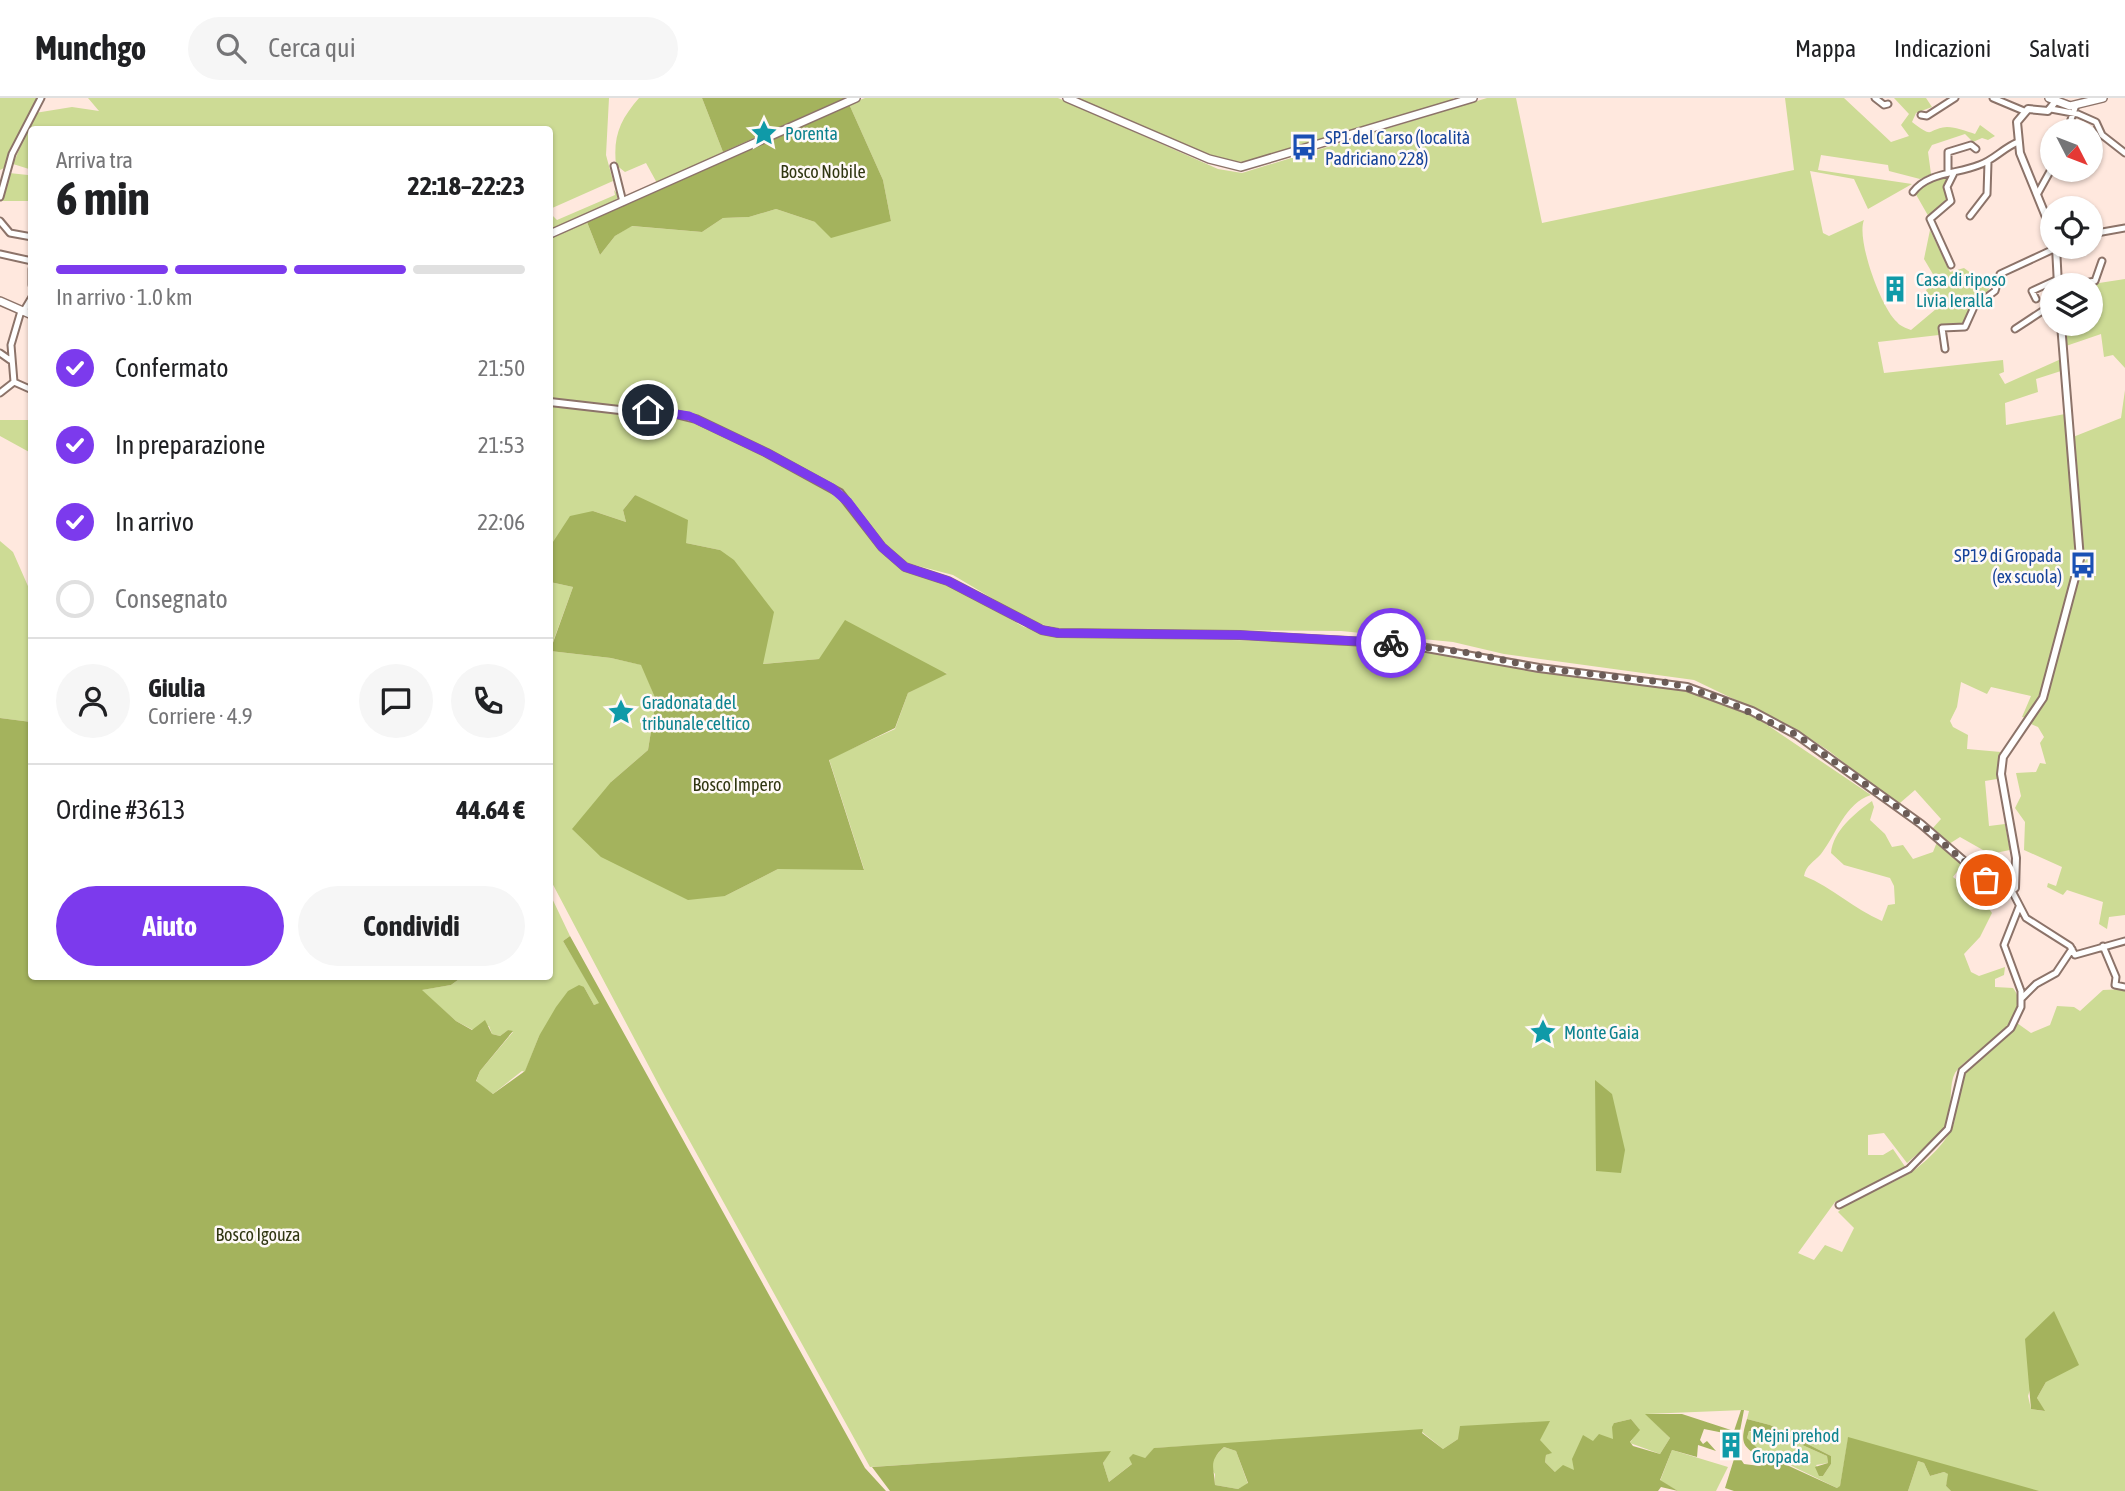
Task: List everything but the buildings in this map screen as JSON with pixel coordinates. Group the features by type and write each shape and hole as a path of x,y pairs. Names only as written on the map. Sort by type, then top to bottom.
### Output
{"main road":[{"path":"553,233 856,98"},
{"path":"1067,98 1216,162 1241,167 1456,100 1473,98"},
{"path":"2052,103 2075,109 2103,98"},
{"path":"0,301 25,312"}],"street":[{"path":"0,197 12,154 41,98"},
{"path":"1875,98 1884,105 1888,104"},
{"path":"1921,115 1927,116 1955,98"},
{"path":"1993,98 2024,111 2052,103"},
{"path":"2071,119 2075,109 2096,122 2102,135 2125,153"},
{"path":"2024,111 2017,121 2018,142 2040,198"},
{"path":"1913,192 1919,185 1988,162 2005,147 2018,142"},
{"path":"1951,265 1930,219 1951,201 1947,187 1951,173 1948,152 1971,145 1976,149"},
{"path":"1970,216 1987,194 1988,162"},
{"path":"614,166 623,202"},
{"path":"2038,193 2044,182"},
{"path":"0,221 10,233 28,236"},
{"path":"2103,232 2125,228"},
{"path":"0,254 28,260"},
{"path":"1945,349 1942,328 1965,327 1974,307 1995,292 2000,274 2040,255"},
{"path":"2098,273 2102,261"},
{"path":"2036,299 2032,291 2040,288"},
{"path":"14,382 10,360 25,312"},
{"path":"2015,329 2040,313"},
{"path":"2062,336 2080,559 2043,698 2003,757 2001,774 2017,869 2012,891 2019,907 2034,925 2072,949 2078,956 2125,941"},
{"path":"0,353 10,360"},
{"path":"14,382 28,388"},
{"path":"0,393 14,382"},
{"path":"553,402 637,412 656,409 696,419 767,453 839,493 882,547 905,567 948,581 1042,630 1058,633 1240,635 1405,644 1471,653 1530,667 1671,683 1706,692 1797,735 1921,824 1986,880 2005,891 2012,891"},
{"path":"2019,907 2013,914 2004,950 2022,998"},
{"path":"2103,946 2116,977 2115,985 2125,987"},
{"path":"1839,1205 1904,1172 1940,1138 1952,1121 1962,1071 2011,1028 2018,1016 2022,998 2036,984 2056,973 2072,949"}],"green space":[{"path":"0,98 37,98 4,168 0,170"},
{"path":"88,98 609,98 606,155 613,181 553,208 553,126 29,126 35,113 72,107 99,111"},
{"path":"639,98 702,98 723,152 657,183 646,163 625,172 616,165 617,137 623,121"},
{"path":"702,98 845,98 723,152"},
{"path":"865,98 1058,98 1218,169 1242,173 1487,98 1516,98 1542,223 1794,170 1785,98 1844,98 1891,142 1909,136 1901,125 1909,114 1894,98 1926,98 1932,107 1916,113 1912,122 1924,131 1947,127 1975,134 1980,125 1995,136 1973,142 1965,134 1932,145 1928,152 1931,174 1920,179 1889,171 1888,165 1821,155 1818,170 1912,184 1868,209 1854,179 1810,171 1823,233 1829,236 1864,220 1864,242 1877,289 1901,326 1911,330 1936,309 1926,290 1937,281 1924,259 1930,230 1950,272 1964,268 1975,276 1995,276 1986,295 1973,303 1961,326 1940,326 1939,335 1878,342 1884,373 2003,360 2004,372 1999,374 2005,384 2061,359 2061,371 2036,379 2038,392 2005,403 2006,425 2065,414 2077,557 2045,687 2027,718 2022,717 2031,696 1991,687 1987,694 1961,682 1957,707 1950,721 1953,727 1968,735 1967,749 2001,752 1997,779 1985,781 1989,826 2005,824 2010,850 1990,854 1960,837 1949,844 1932,829 1941,819 1915,790 1900,803 1889,798 1829,751 1792,727 1694,680 1504,654 1453,642 1341,631 1062,629 1032,622 953,575 907,563 876,535 839,487 696,415 654,406 638,408 553,399 553,238 587,222 600,255 615,236 631,226 702,232 723,218 749,217 776,209 815,222 891,221 883,180 849,104"},
{"path":"1076,98 1454,100 1245,162 1223,161"},
{"name":"Bosco Nobile","path":"849,104 883,180 891,221 831,238 815,222 776,209 749,217 723,218 702,232 632,226 615,236 600,255 587,222"},
{"path":"28,129 28,169 13,164"},
{"path":"9,173 28,175 28,201 2,201"},
{"path":"1954,173 1949,182 1951,201 1930,219 1914,191 1918,185"},
{"path":"614,190 618,195 616,201 553,230 553,216 557,220 615,195"},
{"path":"2125,279 2125,368 2113,355 2104,357 2101,336 2103,282"},
{"path":"2065,336 2095,336 2066,346"},
{"path":"2125,390 2125,915 2109,917 2107,929 2099,924 2103,902 2067,890 2063,895 2047,887 2048,883 2056,886 2062,867 2024,850 2025,822 2015,808 2021,796 2016,773 2036,772 2040,763 2046,764 2040,743 2044,737 2038,727 2031,724 2051,684 2078,572 2088,557 2076,518 2073,437 2121,418"},
{"path":"553,406 664,414 692,420 759,451 838,496 881,551 904,570 948,584 1024,627 1063,637 1346,642 1437,652 1515,667 1692,690 1754,716 1871,795 1862,799 1848,812 1804,876 1882,921 1888,905 1895,904 1894,886 1890,878 1844,865 1831,853 1840,830 1872,801 1874,807 1870,820 1885,834 1892,847 1903,845 1913,859 1933,852 1937,842 1962,865 1953,877 1982,899 1992,913 1980,937 1964,954 1971,972 1979,976 2005,967 2004,975 1995,979 1995,987 2013,988 2019,1000 2017,1012 2010,1024 1955,1073 1949,1116 1938,1137 1907,1163 1884,1133 1868,1135 1868,1155 1883,1155 1893,1149 1906,1168 1835,1202 1798,1253 1814,1260 1825,1245 1842,1252 1854,1228 1838,1212 1856,1199 1908,1174 1933,1154 1952,1129 1963,1077 1977,1060 2017,1023 2031,1033 2050,1025 2057,1006 2074,1007 2080,1011 2103,990 2125,989 2125,1491 2030,1491 1848,1439 1840,1487 1837,1488 1753,1447 1747,1438 1749,1431 1762,1436 1767,1444 1771,1435 1782,1436 1827,1456 1828,1463 1816,1465 1823,1476 1831,1464 1831,1456 1770,1425 1747,1419 1749,1411 1744,1410 1646,1414 1670,1438 1660,1454 1630,1443 1639,1429 1631,1419 1614,1423 1614,1439 1574,1470 1555,1472 1545,1462 1546,1455 1551,1453 1539,1440 1549,1422 1458,1439 1443,1449 1422,1432 1155,1448 1145,1458 1129,1458 1133,1463 1109,1482 1103,1463 1109,1452 870,1467 662,1091 553,885 553,651 611,658 642,665 656,700 648,750 611,782 725,896 778,869 864,869 829,759 895,729 908,693 947,673 819,659 762,664 720,550 686,543 635,495 623,510 626,522 593,511 553,543","holes":["2054,1311 2046,1382 2037,1398 2044,1411 2031,1409 2028,1396"]},
{"path":"0,420 28,420 28,451 0,436"},
{"name":"Bosco Impero","path":"635,495 688,520 686,543 720,550 734,560 774,612 763,664 819,659 845,620 947,674 908,693 895,728 829,760 864,870 778,869 725,896 688,900 601,857 572,829 611,782 648,750 656,700 641,665 611,658 553,651 553,643 573,587 553,583 553,542 570,516 593,511 626,522 623,510"},
{"path":"0,541 13,552 28,586 28,722 0,718"},
{"path":"553,583 573,587 553,642"},
{"name":"Bosco Igouza","path":"0,718 28,722 28,980 458,980 451,985 422,990 456,1021 472,1030 485,1020 492,1034 500,1036 508,1030 513,1031 480,1071 476,1081 493,1094 525,1071 539,1036 568,991 579,985 584,987 594,1005 599,1003 563,941 570,936 865,1468 886,1491 0,1491"},
{"path":"553,900 570,936 563,941 600,1003 594,1005 584,987 539,1036 525,1072 522,1071 493,1094 476,1082 480,1071 513,1032 508,1030 500,1036 492,1034 489,1026 473,1030 456,1021 421,990 451,985 458,980 553,980"},
{"path":"1595,1080 1612,1094 1625,1150 1621,1173 1596,1171"},
{"path":"2054,1311 2079,1365 2046,1382 2037,1398 2045,1411 2031,1409 2025,1339"},
{"path":"1741,1410 1744,1410 1739,1436 1704,1429 1700,1440 1703,1444 1707,1441 1716,1451 1698,1445 1697,1457 1672,1450 1660,1480 1678,1491 1661,1487 1658,1491 890,1491 872,1467 1111,1451 1103,1463 1109,1482 1132,1464 1129,1458 1133,1454 1145,1458 1154,1448 1423,1429 1422,1433 1443,1449 1458,1439 1460,1426 1550,1421 1540,1440 1552,1453 1546,1455 1545,1462 1555,1472 1563,1465 1574,1470 1572,1459 1583,1435 1593,1441 1599,1434 1613,1439 1614,1423 1631,1419 1640,1430 1630,1442 1633,1446 1660,1454 1670,1438 1645,1414 1682,1414 1734,1431","holes":["1224,1447 1236,1451 1248,1483 1238,1489 1215,1485 1213,1464 1216,1457"]},
{"path":"1747,1419 1770,1425 1831,1456 1831,1464 1823,1476 1819,1476 1815,1467 1828,1463 1827,1456 1782,1436 1771,1435 1768,1444 1753,1431 1749,1431 1747,1438 1763,1454 1837,1488 1840,1486 1848,1437 2039,1491 1951,1491 1946,1486 1948,1474 1944,1472 1930,1476 1924,1463 1918,1461 1908,1491 1734,1491 1725,1488 1734,1459 1740,1458 1744,1464 1760,1466 1767,1463 1745,1446 1743,1436"},
{"path":"1224,1447 1236,1451 1248,1484 1238,1489 1215,1485 1215,1474 1211,1469 1213,1459"},
{"path":"1672,1450 1728,1467 1716,1491 1678,1491 1660,1481"},
{"path":"1918,1461 1924,1463 1930,1476 1944,1472 1949,1474 1946,1486 1951,1491 1908,1491"}],"way so far":[{"path":"1391,643 1471,653 1539,668 1671,683 1722,699 1797,735 1938,837 1986,880"}],"place":[{"name":"Porenta","path":"764,133"},
{"name":"SP1 del Carso (località Padriciano 228)","path":"1304,147"},
{"name":"Casa di riposo Livia Ieralla","path":"1895,289"},
{"name":"SP19 di Gropada (ex scuola)","path":"2083,565"},
{"name":"Gradonata del tribunale celtico","path":"621,712"},
{"name":"Monte Gaia","path":"1543,1032"},
{"name":"Mejni prehod Gropada","path":"1731,1445"}],"route":[{"path":"648,410 656,409 689,416 832,488 848,502 882,547 905,567 970,591 1042,630 1058,633 1302,637 1391,643"}]}
